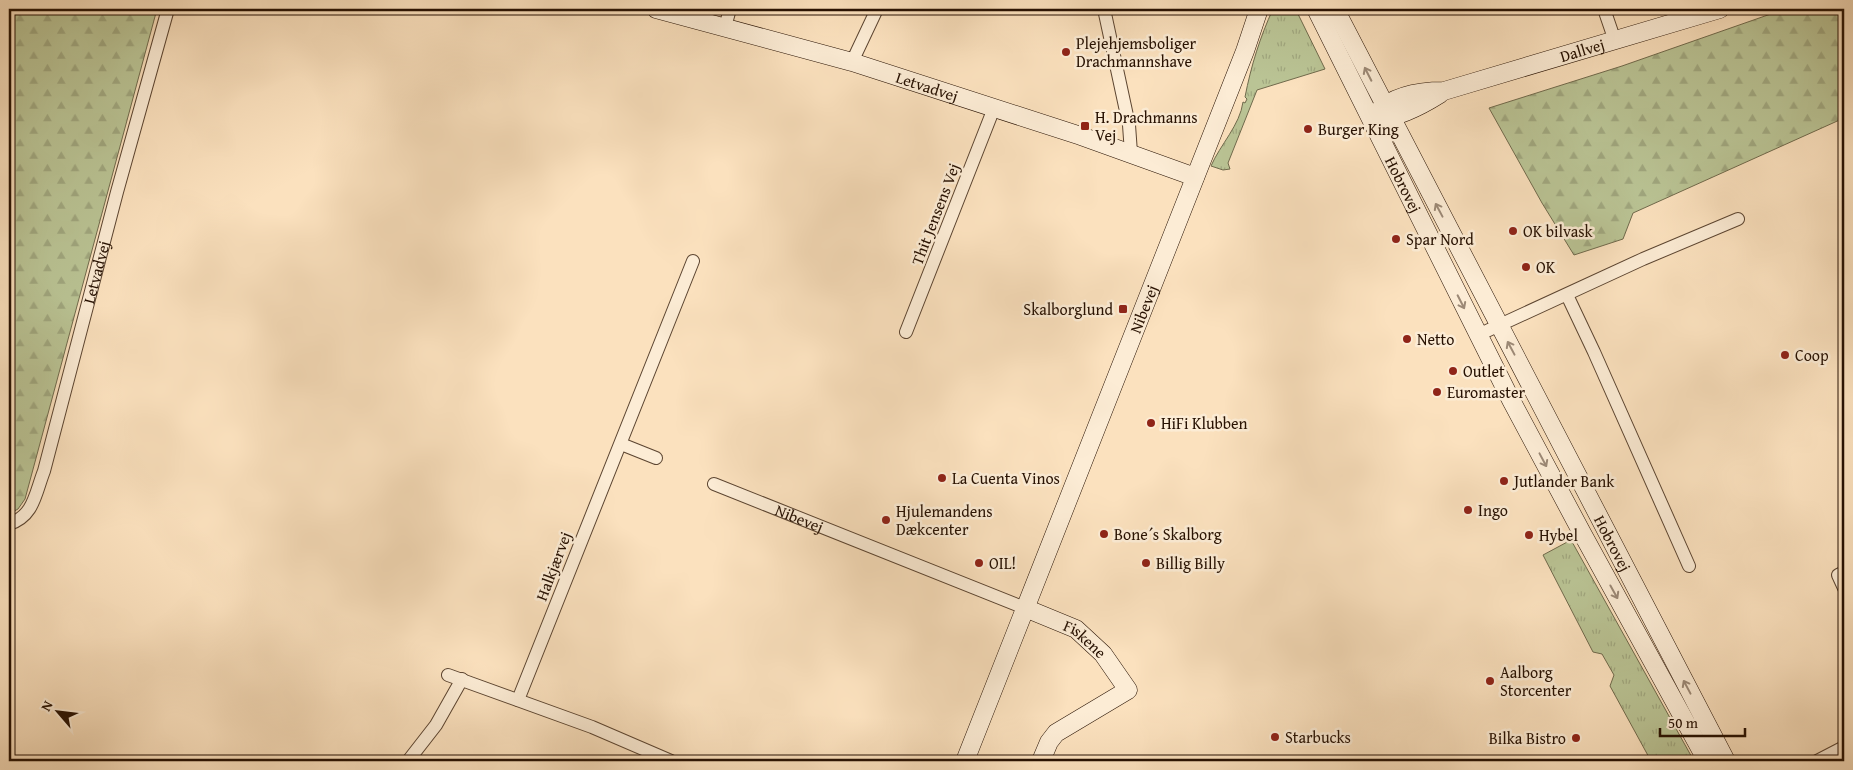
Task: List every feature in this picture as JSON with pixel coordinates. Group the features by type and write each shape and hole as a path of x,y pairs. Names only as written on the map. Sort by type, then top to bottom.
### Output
{"street":[{"name":"Letvadvej","path":"9,524 20,520 29,511 44,471 117,192 168,9"},
{"name":"Letvadvej","path":"656,9 852,62 1130,152 1195,177"},
{"path":"725,27 730,9"},
{"path":"852,62 876,9"},
{"path":"1104,9 1129,125 1130,152"},
{"name":"Nibevej","path":"965,761 1245,51 1259,9"},
{"name":"Hobrovej","path":"1316,9 1478,335 1582,533 1707,761"},
{"name":"Hobrovej","path":"1335,9 1726,761"},
{"path":"1604,9 1615,41"},
{"name":"Dallvej","path":"1370,120 1387,111 1427,102 1444,91 1720,9"},
{"name":"Thit Jensens Vej","path":"906,332 994,108"},
{"path":"1478,335 1643,259 1738,219"},
{"name":"Halkjærvej","path":"518,700 693,261"},
{"path":"1567,295 1598,349 1689,566"},
{"path":"621,444 656,458"},
{"name":"Nibevej","path":"714,484 1025,608"},
{"path":"1844,572 1838,575 1844,588"},
{"name":"Fiskene","path":"1025,608 1076,629 1103,654 1128,690 1056,733 1049,742 1041,761"},
{"path":"448,675 610,734 671,761"},
{"path":"408,761 436,725 462,679"},
{"path":"1818,761 1844,747"}],"green space":[{"path":"9,9 157,9 25,499 18,509 9,514"},
{"path":"1273,9 1284,9 1298,14 1325,69 1257,90 1228,163 1230,169 1223,170 1211,166 1238,119 1243,102 1245,103 1247,99 1245,97 1253,63"},
{"path":"1785,9 1844,9 1844,118 1633,213 1623,239 1574,255 1542,203 1489,108 1622,66"},
{"path":"1571,540 1694,761 1651,761 1610,686 1614,675 1602,654 1593,652 1543,555"}],"place":[{"name":"Plejehjemsboliger Drachmannshave","path":"1066,52"},
{"name":"H. Drachmanns Vej","path":"1085,126"},
{"name":"Burger King","path":"1308,129"},
{"name":"OK bilvask","path":"1513,231"},
{"name":"Spar Nord","path":"1396,239"},
{"name":"OK","path":"1526,267"},
{"name":"Skalborglund","path":"1123,309"},
{"name":"Netto","path":"1407,339"},
{"name":"Coop","path":"1785,355"},
{"name":"Outlet","path":"1453,371"},
{"name":"Euromaster","path":"1437,392"},
{"name":"HiFi Klubben","path":"1151,423"},
{"name":"La Cuenta Vinos","path":"942,478"},
{"name":"Jutlander Bank","path":"1504,481"},
{"name":"Ingo","path":"1468,510"},
{"name":"Hjulemandens Dækcenter","path":"886,520"},
{"name":"Bone´s Skalborg","path":"1104,534"},
{"name":"Hybel","path":"1529,535"},
{"name":"OIL!","path":"979,563"},
{"name":"Billig Billy","path":"1146,563"},
{"name":"Aalborg Storcenter","path":"1490,681"},
{"name":"Starbucks","path":"1275,737"},
{"name":"Bilka Bistro","path":"1576,738"}]}
